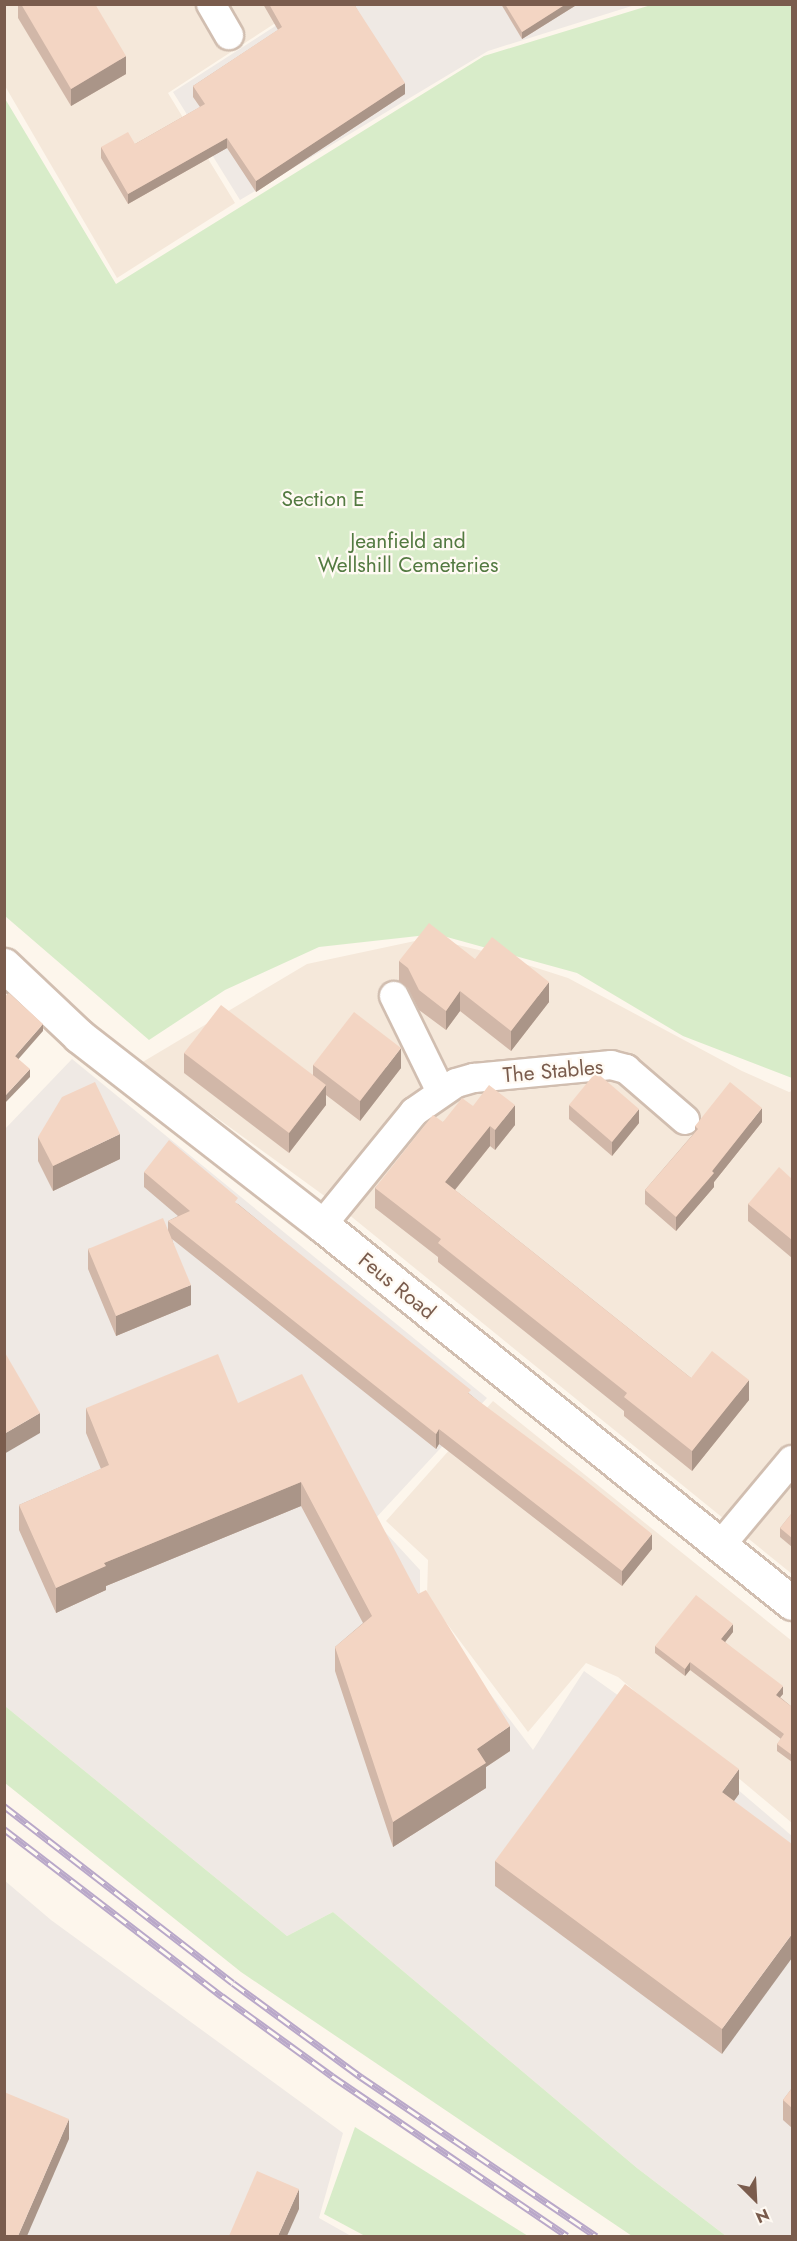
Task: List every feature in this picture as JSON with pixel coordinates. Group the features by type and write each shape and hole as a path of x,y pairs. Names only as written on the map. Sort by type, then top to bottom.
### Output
{"street":[{"path":"212,4 229,35"},
{"name":"Feus Road","path":"4,965 79,1036 322,1226 792,1604"},
{"path":"394,996 441,1092"},
{"name":"The Stables","path":"322,1226 414,1112 456,1083 474,1078 611,1065 626,1069 685,1120"},
{"path":"720,1546 792,1460"}],"shaded area":[{"path":"4,5 303,5 168,93 235,203 117,278 5,86"},
{"path":"308,5 635,5 488,51 240,200 173,92"},
{"path":"429,938 487,952 568,978 742,1071 789,1092 792,1091 792,1574 337,1205 141,1063 307,964"},
{"path":"72,1059 487,1398 374,1520 420,1570 420,1602 533,1750 584,1671 675,1736 792,1836 792,2236 726,2236 637,2168 333,1912 287,1936 5,1706 4,1130"},
{"path":"493,1401 792,1641 792,1823 618,1677 586,1663 528,1732 427,1597 428,1560 386,1521"},
{"path":"4,1880 51,1920 343,2133 319,2218 351,2236 5,2236"}],"green space":[{"name":"Jeanfield and Wellshill Cemeteries","path":"651,5 792,5 792,1078 683,1036 577,973 436,934 319,947 225,990 149,1040 5,916 4,97 116,284 484,56"},
{"path":"5,1706 287,1936 333,1912 637,2168 726,2236 632,2236 241,1972 5,1783"},
{"path":"355,2127 528,2236 365,2236 324,2214"}],"building":[{"path":"21,4 95,4 126,56 71,89"},
{"path":"269,4 354,4 405,83 256,181 227,138 128,194 101,147 128,132 135,144 205,104 193,86 282,27"},
{"path":"505,4 566,4 522,32"},
{"path":"429,923 475,959 492,937 549,982 511,1031 460,991 446,1011 419,990 408,968 399,961"},
{"path":"9,993 43,1024 15,1056 30,1069 4,1097 4,997"},
{"path":"221,1005 326,1085 289,1133 184,1053"},
{"path":"354,1012 401,1048 360,1101 313,1065"},
{"path":"596,1072 639,1109 612,1142 569,1105"},
{"path":"95,1082 120,1134 53,1166 38,1137 62,1097"},
{"path":"730,1082 762,1108 712,1171 714,1173 676,1217 645,1190 698,1129 695,1126"},
{"path":"489,1085 515,1105 495,1130 490,1126 445,1182 691,1378 712,1351 749,1380 692,1451 624,1397 627,1393 438,1243 441,1239 375,1188 433,1115 443,1122 462,1098 473,1106"},
{"path":"169,1140 238,1198 235,1202 471,1390 468,1393 581,1477 652,1534 622,1571 439,1429 436,1434 168,1221 190,1211 144,1172"},
{"path":"779,1167 792,1179 792,1240 748,1204"},
{"path":"163,1218 191,1285 116,1316 88,1249"},
{"path":"4,1351 40,1413 4,1434"},
{"path":"218,1354 238,1403 302,1374 418,1594 426,1590 510,1726 477,1749 486,1763 393,1822 335,1647 372,1616 301,1482 104,1563 106,1566 56,1588 19,1505 109,1465 86,1408"},
{"path":"792,1513 792,1538 780,1528"},
{"path":"696,1595 733,1624 721,1639 783,1686 776,1695 792,1707 792,1755 777,1744 784,1734 690,1662 685,1669 655,1646"},
{"path":"625,1684 739,1769 722,1792 792,1844 792,1934 722,2029 495,1861"},
{"path":"792,2088 792,2108 783,2100"},
{"path":"4,2092 69,2119 18,2236 4,2236"},
{"path":"257,2171 299,2189 278,2236 229,2236"}],"railway":[{"path":"4,1806 233,1983 361,2077 596,2236"},
{"path":"4,1829 222,1996 332,2076 567,2236"}],"park label":[{"name":"Section E","path":"323,499"}]}
